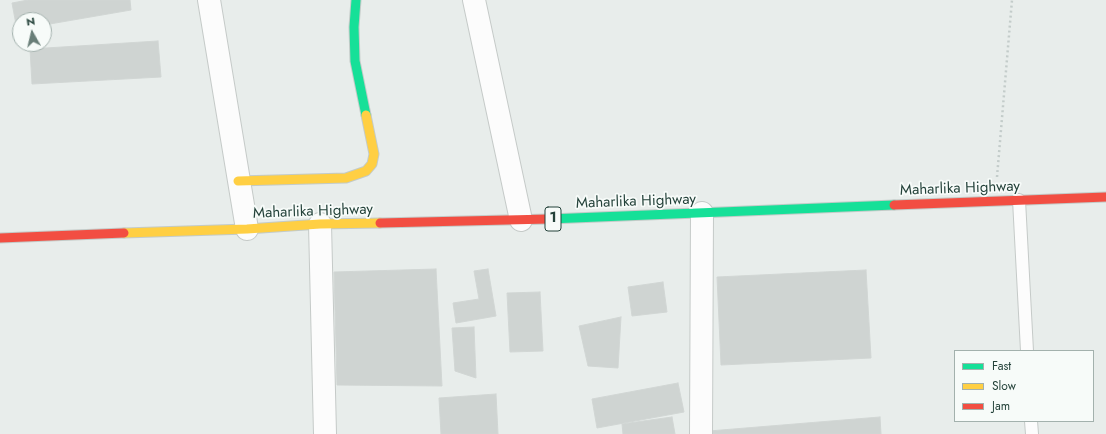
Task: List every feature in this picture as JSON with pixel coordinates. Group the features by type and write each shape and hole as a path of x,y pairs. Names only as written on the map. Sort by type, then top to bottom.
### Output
{"main road":[{"path":"238,181 346,178 366,171 372,164 374,154 355,61 354,27 356,0"},
{"name":"Maharlika Highway","path":"0,238 320,224 521,220 1106,197"}],"street":[{"path":"209,0 246,228"},
{"path":"474,0 521,220"},
{"path":"701,434 702,213"},
{"path":"320,224 325,434"}],"lane":[{"path":"1019,200 1027,350"},
{"path":"1031,422 1032,434"}],"path":[{"path":"995,201 1012,0"}],"building":[{"path":"28,0 130,0 131,10 52,24 52,12 14,12 12,3"},
{"path":"158,41 161,77 32,84 30,52 52,52 52,48"},
{"path":"436,269 442,386 337,385 334,272"},
{"path":"488,269 496,316 456,323 453,303 479,299 474,271"},
{"path":"866,270 871,358 721,365 717,277"},
{"path":"663,282 667,312 632,316 628,287"},
{"path":"540,292 543,351 510,352 507,293"},
{"path":"621,317 618,368 588,366 579,326"},
{"path":"474,327 476,378 455,371 452,328"},
{"path":"678,383 684,412 597,428 592,399"},
{"path":"496,394 498,434 441,434 439,398"},
{"path":"672,417 675,434 623,434 622,424"},
{"path":"880,417 881,434 709,434 709,431"}],"traffic: fast":[{"path":"356,0 354,27 355,61 366,115"},
{"path":"549,219 894,205"}],"traffic: slow":[{"path":"238,181 346,178 366,171 372,164 374,154 366,115"},
{"path":"124,233 247,229 320,224 380,223"}],"traffic: jam":[{"path":"894,205 1106,197"},
{"path":"380,223 549,219"},
{"path":"0,238 124,233"}]}
